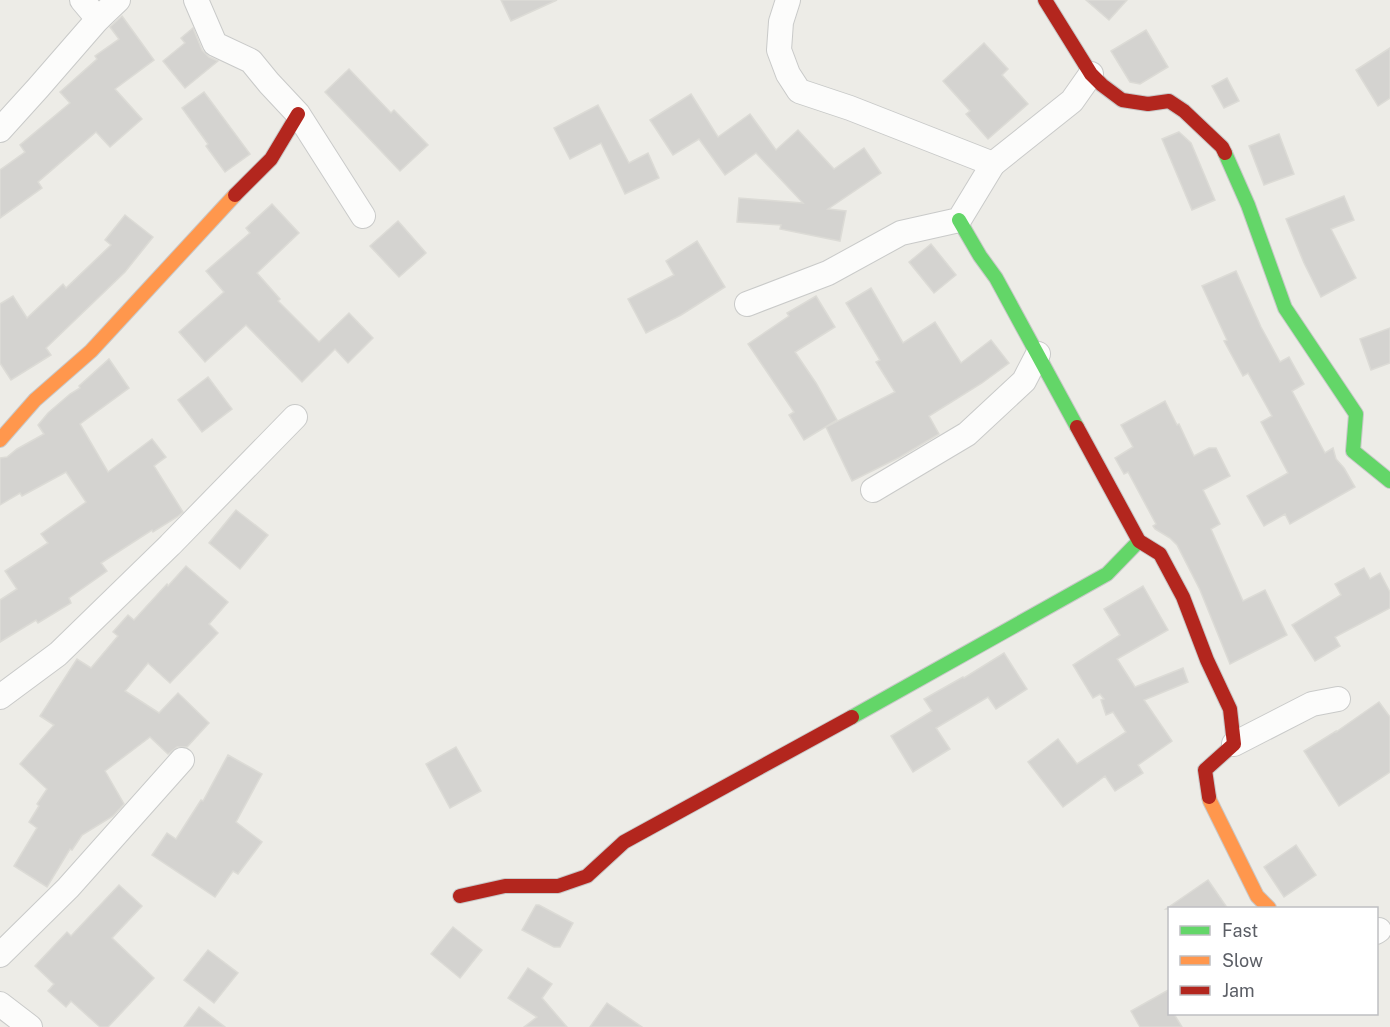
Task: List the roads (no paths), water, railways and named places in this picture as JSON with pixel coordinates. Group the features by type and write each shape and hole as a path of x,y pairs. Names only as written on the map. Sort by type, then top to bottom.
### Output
{"street":[{"path":"82,0 98,19"},
{"path":"0,130 117,0"},
{"path":"196,0 215,45 251,61 298,114 363,216"},
{"path":"788,0 781,22 779,50 788,75 799,91 850,108 993,164"},
{"path":"1045,0 1091,74 1102,85 1122,100 1148,104 1169,101 1184,111 1222,147 1248,205 1285,308 1356,414 1353,452 1390,482"},
{"path":"747,304 828,273 901,233 959,220 993,164 1072,101 1091,74"},
{"path":"0,440 35,400 90,351 220,210 271,159 298,114"},
{"path":"959,220 996,279 1139,541 1160,554 1183,597 1207,660 1230,709 1234,744"},
{"path":"873,490 967,434 1024,381 1038,354"},
{"path":"1024,381 1052,381"},
{"path":"0,697 58,654 170,545 295,417"},
{"path":"460,896 505,886 558,886 587,876 624,842 846,722 1107,573 1139,541"},
{"path":"1267,907 1257,896 1210,801 1205,770 1234,744 1312,704 1338,699"},
{"path":"0,955 68,888 182,760"},
{"path":"0,1004 30,1027"}]}
